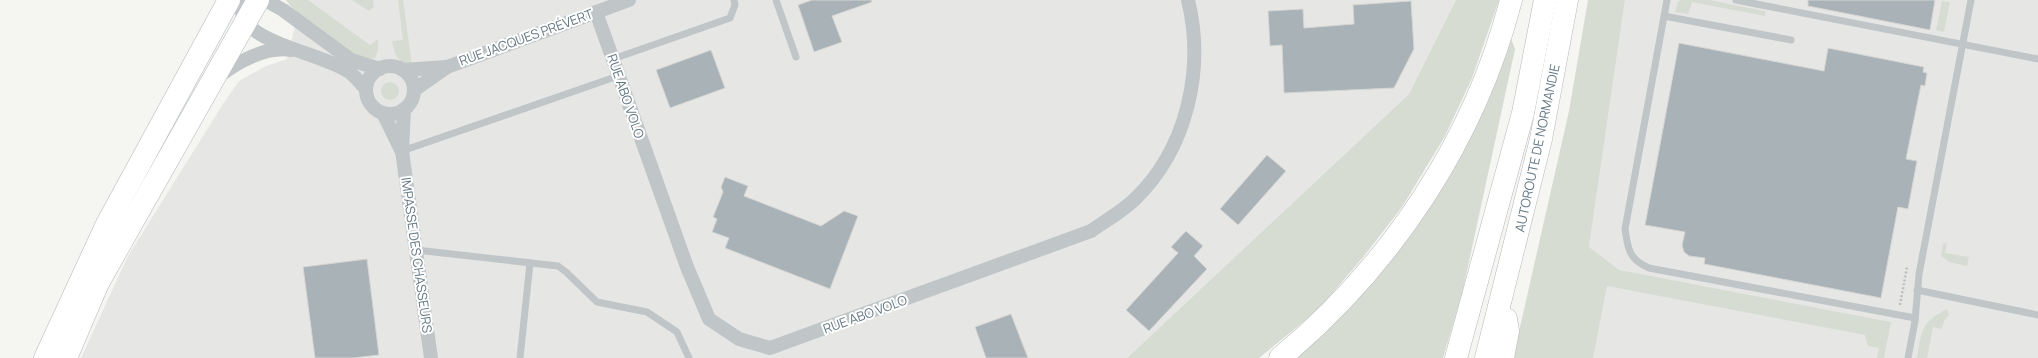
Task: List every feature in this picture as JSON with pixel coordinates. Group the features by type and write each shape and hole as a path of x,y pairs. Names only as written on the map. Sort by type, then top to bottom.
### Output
{"main road":[{"path":"1280,358 1329,315 1364,278 1415,211 1436,178 1468,115 1492,59 1511,0"},
{"path":"1456,358 1523,113 1545,0"},
{"name":"AUTOROUTE DE NORMANDIE","path":"1486,358 1503,296 1541,139 1567,0"},
{"path":"66,358 98,282 213,81 240,5"},
{"path":"45,358 107,224 240,5"},
{"path":"1503,296 1508,331 1503,358"}],"street":[{"name":"RUE JACQUES PRÉVERT","path":"265,0 283,10 351,60 380,69 388,67 403,70 447,67"},
{"name":"RUE JACQUES PRÉVERT","path":"404,109 413,97 414,90 447,67 628,0"},
{"path":"240,5 271,39 347,70 366,89 371,104 383,113 398,113 404,109"},
{"name":"RUE ABO VOLO","path":"596,12 618,76 708,319 739,339 770,348 1091,231 1135,199 1169,158 1190,101 1195,53 1190,7"},
{"path":"213,81 228,69 261,53 281,48 302,51"},
{"path":"366,89 368,81 380,69"},
{"path":"403,70 409,76 414,90"},
{"name":"IMPASSE DES CHASSEURS","path":"404,109 402,151 431,358"},
{"name":"IMPASSE DES CHASSEURS","path":"383,113 402,151"}],"lane":[{"path":"613,59 730,18 735,5 734,0"},
{"path":"776,0 796,57"},
{"path":"1736,0 2038,59"},
{"path":"1908,358 1915,318 1917,290 1971,0"},
{"path":"1668,2 1664,16 1625,230 1629,250 1638,263 1649,268 1915,318"},
{"path":"1664,16 1791,40"},
{"path":"402,151 618,76"},
{"path":"416,250 558,266 597,302 647,312 677,332 689,358"},
{"path":"520,358 530,263"},
{"path":"1917,290 2038,315"}],"shaded area":[{"path":"286,0 308,0 370,45 378,39 378,51 375,58 361,58 347,51 306,20"},
{"path":"292,0 1456,0 1409,94 1127,358 81,358 128,256 223,104 239,81 266,66 287,59 299,10"},
{"path":"352,0 373,0 374,7 369,11"},
{"path":"398,0 403,0 412,65 400,60 393,46 392,41 403,40"},
{"path":"1456,0 1499,0 1472,78 1445,136 1402,207 1364,256 1318,310 1259,358 1127,358 1409,94"},
{"path":"1588,0 1625,0 1589,247 1619,270 1891,322 1884,358 1877,358 1879,348 1868,346 1865,335 1607,286 1593,358 1513,358 1569,111"},
{"path":"1625,0 2038,0 2038,358 1569,358 1589,247"},
{"path":"1681,0 1709,0 1765,11 1765,16 1692,2 1688,14 1675,12 1678,2"},
{"path":"1942,1 1950,2 1944,32 1936,30"},
{"path":"1510,36 1515,49 1462,294 1443,358 1292,358 1355,299"},
{"path":"390,82 396,85 399,91 396,97 390,100 384,97 381,91 384,85"},
{"path":"1947,242 1945,253 1969,257 1967,266 1949,262 1941,256 1943,244"},
{"path":"1947,309 1949,315 1944,321 1942,329 1933,327 1927,358 1917,358 1920,340 1927,323"}],"building":[{"path":"812,0 871,0 872,2 832,16 842,42 814,52 798,5"},
{"path":"1808,0 1935,0 1930,30 1808,6"},
{"path":"1411,1 1414,49 1394,88 1284,93 1282,45 1270,46 1268,11 1303,9 1304,28 1354,24 1353,5"},
{"path":"1679,43 1824,71 1828,48 1924,67 1923,72 1927,73 1925,86 1921,85 1906,159 1917,161 1908,209 1898,207 1881,298 1704,264 1705,258 1689,256 1684,252 1682,245 1685,232 1645,225"},
{"path":"711,50 725,88 670,108 656,70"},
{"path":"1267,155 1286,171 1238,225 1220,209"},
{"path":"725,177 748,186 744,196 821,226 844,211 858,216 830,289 725,248 729,238 712,232 717,219 713,217 723,192 721,187"},
{"path":"1186,231 1203,246 1194,256 1207,269 1149,331 1126,310 1178,253 1171,247"},
{"path":"367,259 379,355 353,358 315,358 303,267"},
{"path":"1011,314 1028,358 986,358 975,327"}]}
